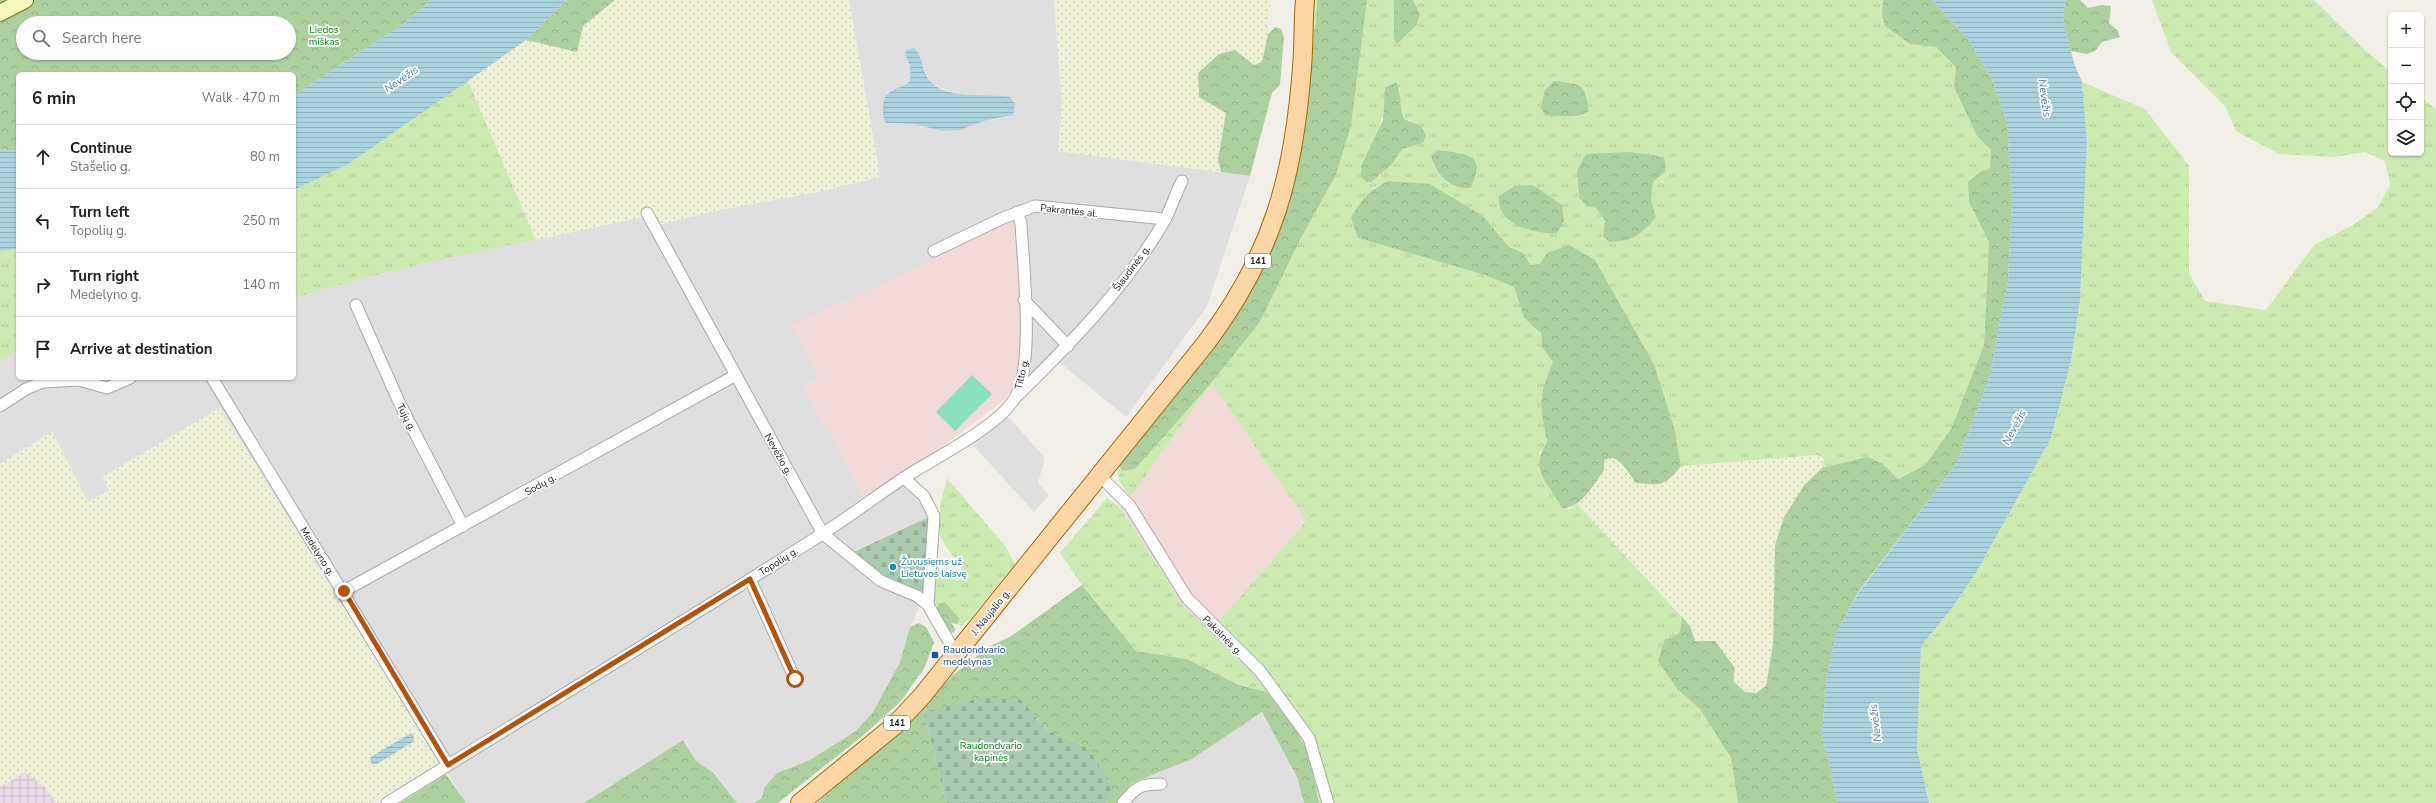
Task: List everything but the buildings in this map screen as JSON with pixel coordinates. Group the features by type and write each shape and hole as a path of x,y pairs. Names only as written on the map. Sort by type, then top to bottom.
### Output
{"main road":[{"path":"0,12 25,0"},
{"name":"141","path":"1100,476 1224,320 1241,292 1267,241 1285,187 1295,138 1303,65 1305,0"},
{"name":"J. Naujalio g.","path":"800,803 894,726 956,654 1100,476"}],"street":[{"name":"Šiaudinės g.","path":"1015,398 1068,346 1134,267 1165,219 1182,181"},
{"name":"Pakrantės al.","path":"934,251 1017,212 1035,206 1165,219"},
{"name":"Tilto g.","path":"823,534 904,478 948,452 996,418 1015,398 1021,382 1026,353 1021,223 1017,212"},
{"name":"Nevėžio g.","path":"647,213 823,534 881,581 917,596 928,604 956,654"},
{"path":"1024,300 1068,346"},
{"name":"Tujų g.","path":"356,305 399,402 464,526"},
{"name":"Sodų g.","path":"344,591 736,375"},
{"path":"0,406 26,389 43,382 79,380 107,388 125,380"},
{"name":"Medelyno g.","path":"213,380 344,591 448,765"},
{"name":"Pakalnės g.","path":"1100,476 1130,506 1187,598 1260,671 1309,738 1328,803"},
{"path":"904,478 924,496 934,516 928,604"},
{"name":"Topolių g.","path":"387,803 823,534"},
{"path":"750,579 795,679"},
{"path":"1123,803 1136,787 1148,784 1161,784"}],"shaded area":[{"path":"849,0 1054,0 1062,103 1059,151 1250,176 1206,308 1126,417 1059,362 1035,383 1017,371 1022,354 1014,226 1007,221 929,262 819,378 804,387 865,497 895,479 909,487 923,504 929,517 851,552 926,592 910,627 900,662 873,712 856,731 808,761 777,773 764,788 762,798 754,803 737,803 714,772 696,761 683,740 584,803 466,803 220,408 103,478 110,490 88,502 52,432 0,464 0,360 16,352 16,380 296,380 296,297 340,284 462,254 652,215 720,210 817,192 880,177","holes":["917,50 930,82 938,87 959,94 977,95 1009,117 984,121 960,130 943,131 913,124 886,123 887,93 910,81 910,66 905,54"]},
{"path":"1006,221 1014,226 1022,354 1013,388 1004,400 910,471 865,498 804,387 819,377 791,326 929,262"},
{"path":"1212,382 1306,521 1210,631 1184,607 1121,508"},
{"path":"1006,414 1045,458 1038,483 1049,495 1034,512 972,444"},
{"path":"1262,712 1297,777 1304,803 1117,803 1132,783 1192,759"},
{"path":"25,772 46,788 56,803 0,803 0,787"}],"green space":[{"name":"Liedos miškas","path":"0,0 430,0 405,23 296,94 296,72 16,72 16,151 0,149"},
{"path":"567,0 615,0 583,26 577,52 526,40"},
{"path":"615,0 849,0 880,177 817,192 720,210 659,225 652,215 536,240 468,81 526,40 577,52 583,26"},
{"path":"1054,0 1270,0 1268,34 1262,62 1254,65 1235,50 1219,54 1199,97 1226,113 1218,158 1221,172 1058,151 1062,103"},
{"path":"1312,0 1317,0 1316,22 1310,42"},
{"path":"1317,0 1367,0 1351,126 1336,175 1300,240 1260,322 1212,382 1135,469 1122,471 1118,462 1254,283 1316,22"},
{"path":"1367,0 1394,0 1394,39 1404,38 1417,25 1415,3 1413,0 1883,0 1882,16 1910,44 1936,47 1956,67 1954,87 1977,136 1991,150 1990,168 1980,172 1969,202 1989,242 1984,345 1951,429 1925,465 1897,479 1882,463 1867,457 1822,468 1824,459 1817,455 1681,466 1674,427 1654,364 1595,260 1531,265 1523,253 1509,248 1483,216 1429,184 1388,181 1373,188 1358,238 1485,275 1514,287 1524,318 1541,333 1542,347 1553,362 1544,384 1541,402 1547,442 1539,453 1562,508 1569,509 1577,504 1682,617 1680,633 1676,637 1678,690 1700,709 1731,758 1738,803 1319,803 1310,756 1267,692 1239,685 1187,659 1136,651 1082,585 1060,553 1107,498 1121,508 1184,607 1210,631 1306,521 1212,383 1130,497 1120,482 1118,469 1119,464 1212,382 1260,322 1300,240 1336,175 1351,126","holes":["1565,82 1580,87 1587,99 1589,111 1578,117 1558,114","1400,89 1399,110 1404,119 1412,121 1423,143 1402,149 1379,176 1361,166 1379,129 1384,104","1437,150 1465,154 1474,160 1477,165 1448,184 1433,163","1586,154 1602,155 1666,171 1653,182 1651,198 1656,217 1603,235 1605,221 1596,208 1579,198 1577,170"]},
{"path":"1394,0 1413,0 1420,14 1417,25 1397,44 1394,39"},
{"path":"1883,0 1932,0 1967,37 1992,79 2007,122 2012,200 2008,280 1990,376 1957,463 1859,591 1837,632 1827,676 1822,734 1838,803 1738,803 1731,758 1700,709 1678,690 1658,661 1665,639 1677,635 1680,630 1682,617 1690,626 1695,641 1715,641 1735,668 1733,681 1745,692 1756,693 1766,686 1773,644 1775,545 1784,517 1805,484 1822,468 1867,457 1882,463 1898,479 1925,465 1951,429 1984,345 1989,242 1969,202 1968,182 1980,172 1990,168 1991,150 1977,136 1954,87 1956,67 1936,47 1910,44 1885,26 1882,16"},
{"path":"2065,0 2080,0 2088,8 2101,5 2111,6 2109,23 2117,30 2120,37 2102,42 2095,51 2087,54 2071,51 2063,19"},
{"path":"2152,0 2314,0 2367,52 2388,70 2388,156 2424,156 2424,99 2436,109 2436,803 1929,803 1917,749 1921,646 1953,607 1977,571 2051,438 2071,361 2080,300 2087,142 2082,82 2145,109 2189,166 2189,273 2205,301 2266,310 2314,245 2355,224 2378,207 2390,185 2385,161 2365,152 2335,157 2279,154 2236,131 2225,106 2171,52"},
{"path":"1275,27 1281,29 1284,37 1280,85 1272,93 1250,176 1221,172 1218,159 1226,113 1199,97 1198,73 1219,54 1235,50 1254,65 1262,62 1268,34"},
{"path":"468,81 536,240 414,266 296,297 296,189 350,163"},
{"path":"1554,81 1580,86 1586,94 1589,111 1578,116 1545,116 1541,108 1545,90"},
{"path":"1396,83 1404,119 1421,126 1426,135 1423,143 1402,149 1392,164 1371,182 1366,182 1361,176 1361,166 1383,120 1385,87"},
{"path":"1437,150 1464,154 1471,157 1475,161 1477,168 1470,188 1456,186 1445,180 1440,175 1431,156"},
{"path":"1630,152 1664,157 1666,171 1653,182 1651,198 1656,217 1641,233 1636,236 1624,240 1609,242 1603,235 1605,221 1596,208 1587,206 1579,198 1577,170 1586,154"},
{"path":"1388,181 1430,184 1483,216 1509,247 1523,253 1531,265 1540,264 1547,253 1569,245 1595,260 1654,364 1674,427 1681,466 1671,478 1657,484 1636,483 1618,460 1609,458 1604,461 1604,470 1586,495 1575,504 1562,508 1542,476 1540,469 1542,452 1547,442 1541,402 1544,385 1553,362 1542,347 1541,333 1524,318 1514,287 1485,275 1358,238 1351,218 1366,196"},
{"path":"1533,185 1562,205 1564,221 1557,233 1538,232 1518,226 1510,221 1500,206 1499,196 1515,186"},
{"path":"16,249 16,352 0,360 0,251"},
{"path":"972,375 992,394 955,431 936,412"},
{"path":"220,408 439,762 373,803 56,803 46,788 25,772 0,787 0,464 52,432 88,502 109,490 102,477"},
{"path":"1817,455 1824,459 1822,468 1805,484 1784,517 1775,545 1773,644 1766,686 1756,693 1745,692 1733,681 1735,668 1695,641 1690,626 1577,504 1588,491 1604,461 1612,457 1618,461 1636,483 1671,479 1681,466"},
{"path":"947,478 1006,547 1015,564 969,620 961,626 957,624 960,619 945,602 937,609 933,599 935,563 947,578 958,580 964,573 960,564 944,544 940,532 940,508"},
{"path":"929,517 926,592 890,581 851,553"},
{"path":"1082,585 1136,651 1187,659 1239,685 1267,692 1295,729 1310,756 1319,803 1304,803 1297,777 1262,712 1192,759 1132,783 1117,803 1106,803 1112,790 1089,748 1046,730 1021,700 924,712 946,803 817,803 902,729 953,675 990,646 1010,637"},
{"path":"945,602 960,619 957,624 951,623 955,628 954,633 949,631 937,609 939,604"},
{"path":"919,623 926,627 934,642 925,667 901,701 866,733 778,803 754,803 762,798 764,788 777,773 808,761 856,731 873,712 900,662 910,627"},
{"name":"Raudondvario kapinės","path":"984,697 1021,700 1046,730 1089,748 1113,790 1106,803 946,803 924,712"},
{"path":"683,740 696,761 713,772 737,803 584,803"},
{"path":"446,774 466,803 400,803"}],"water":[{"name":"Nevėžis","path":"430,0 567,0 526,40 468,81 350,163 296,189 296,94 405,23"},
{"name":"Nevėžis","path":"1932,0 2065,0 2063,19 2074,63 2082,82 2087,142 2080,300 2071,361 2051,438 1977,571 1953,607 1921,646 1917,749 1929,803 1838,803 1822,734 1827,676 1837,632 1859,592 1957,463 1990,376 2008,280 2012,200 2007,122 1992,79 1967,37"},
{"path":"914,48 919,55 927,77 937,87 946,91 967,95 1010,97 1015,104 1013,115 984,121 960,130 943,131 913,124 886,123 883,114 884,101 889,93 910,81 910,66 905,54 906,50"},
{"path":"0,149 16,151 16,249 0,251"},
{"path":"411,733 414,736 413,742 377,764 372,764 370,758 372,756"}],"place":[{"name":"Žuvusiems už Lietuvos laisvę","path":"893,567"},
{"name":"Raudondvario medelynas","path":"935,655"}],"route":[{"path":"344,591 448,765 750,579 795,679"}]}
